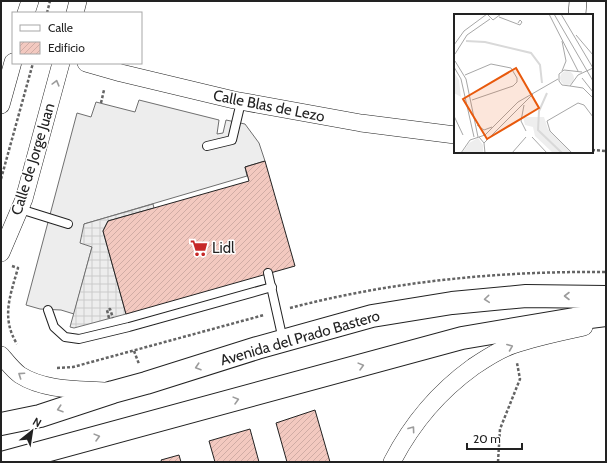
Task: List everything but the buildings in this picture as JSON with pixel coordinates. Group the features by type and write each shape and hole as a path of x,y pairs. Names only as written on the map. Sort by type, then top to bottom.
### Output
{"main road":[{"name":"Avenida del Prado Bastero","path":"1,424 40,416 113,392 372,316 452,302 526,296 606,297"},
{"path":"5,462 462,338 574,319 606,316"}],"street":[{"path":"26,12 30,1"},
{"path":"75,12 78,1"},
{"path":"577,14 578,1"},
{"path":"1,105 12,64"},
{"name":"Calle de Jorge Juan","path":"1,253 20,209 61,64"},
{"name":"Calle Blas de Lezo","path":"90,64 241,102 361,123 454,135"},
{"path":"392,462 403,440 428,407 455,380 488,357 512,345 606,322"},
{"path":"1,355 20,375 36,383 56,387 113,392"}],"lane":[{"path":"207,146 232,140 241,102"},
{"path":"20,209 68,224"},
{"path":"268,273 284,341"},
{"path":"48,310 54,327 65,337 79,339 129,327 272,287"}],"path":[{"path":"1,180 33,64"},
{"path":"101,103 104,90"},
{"path":"593,150 606,151"},
{"path":"498,462 500,429 520,379 512,345"}],"shaded area":[{"path":"139,100 219,120 217,134 223,133 226,120 245,124 259,143 265,161 245,167 247,176 84,224 92,247 74,314 61,310 40,309 26,305 77,113 91,117 96,102 135,112"},
{"path":"153,204 154,208 108,221 103,231 126,314 74,328 70,327 92,247 80,243 84,224"}],"place":[{"name":"Lidl","path":"199,248"}]}
